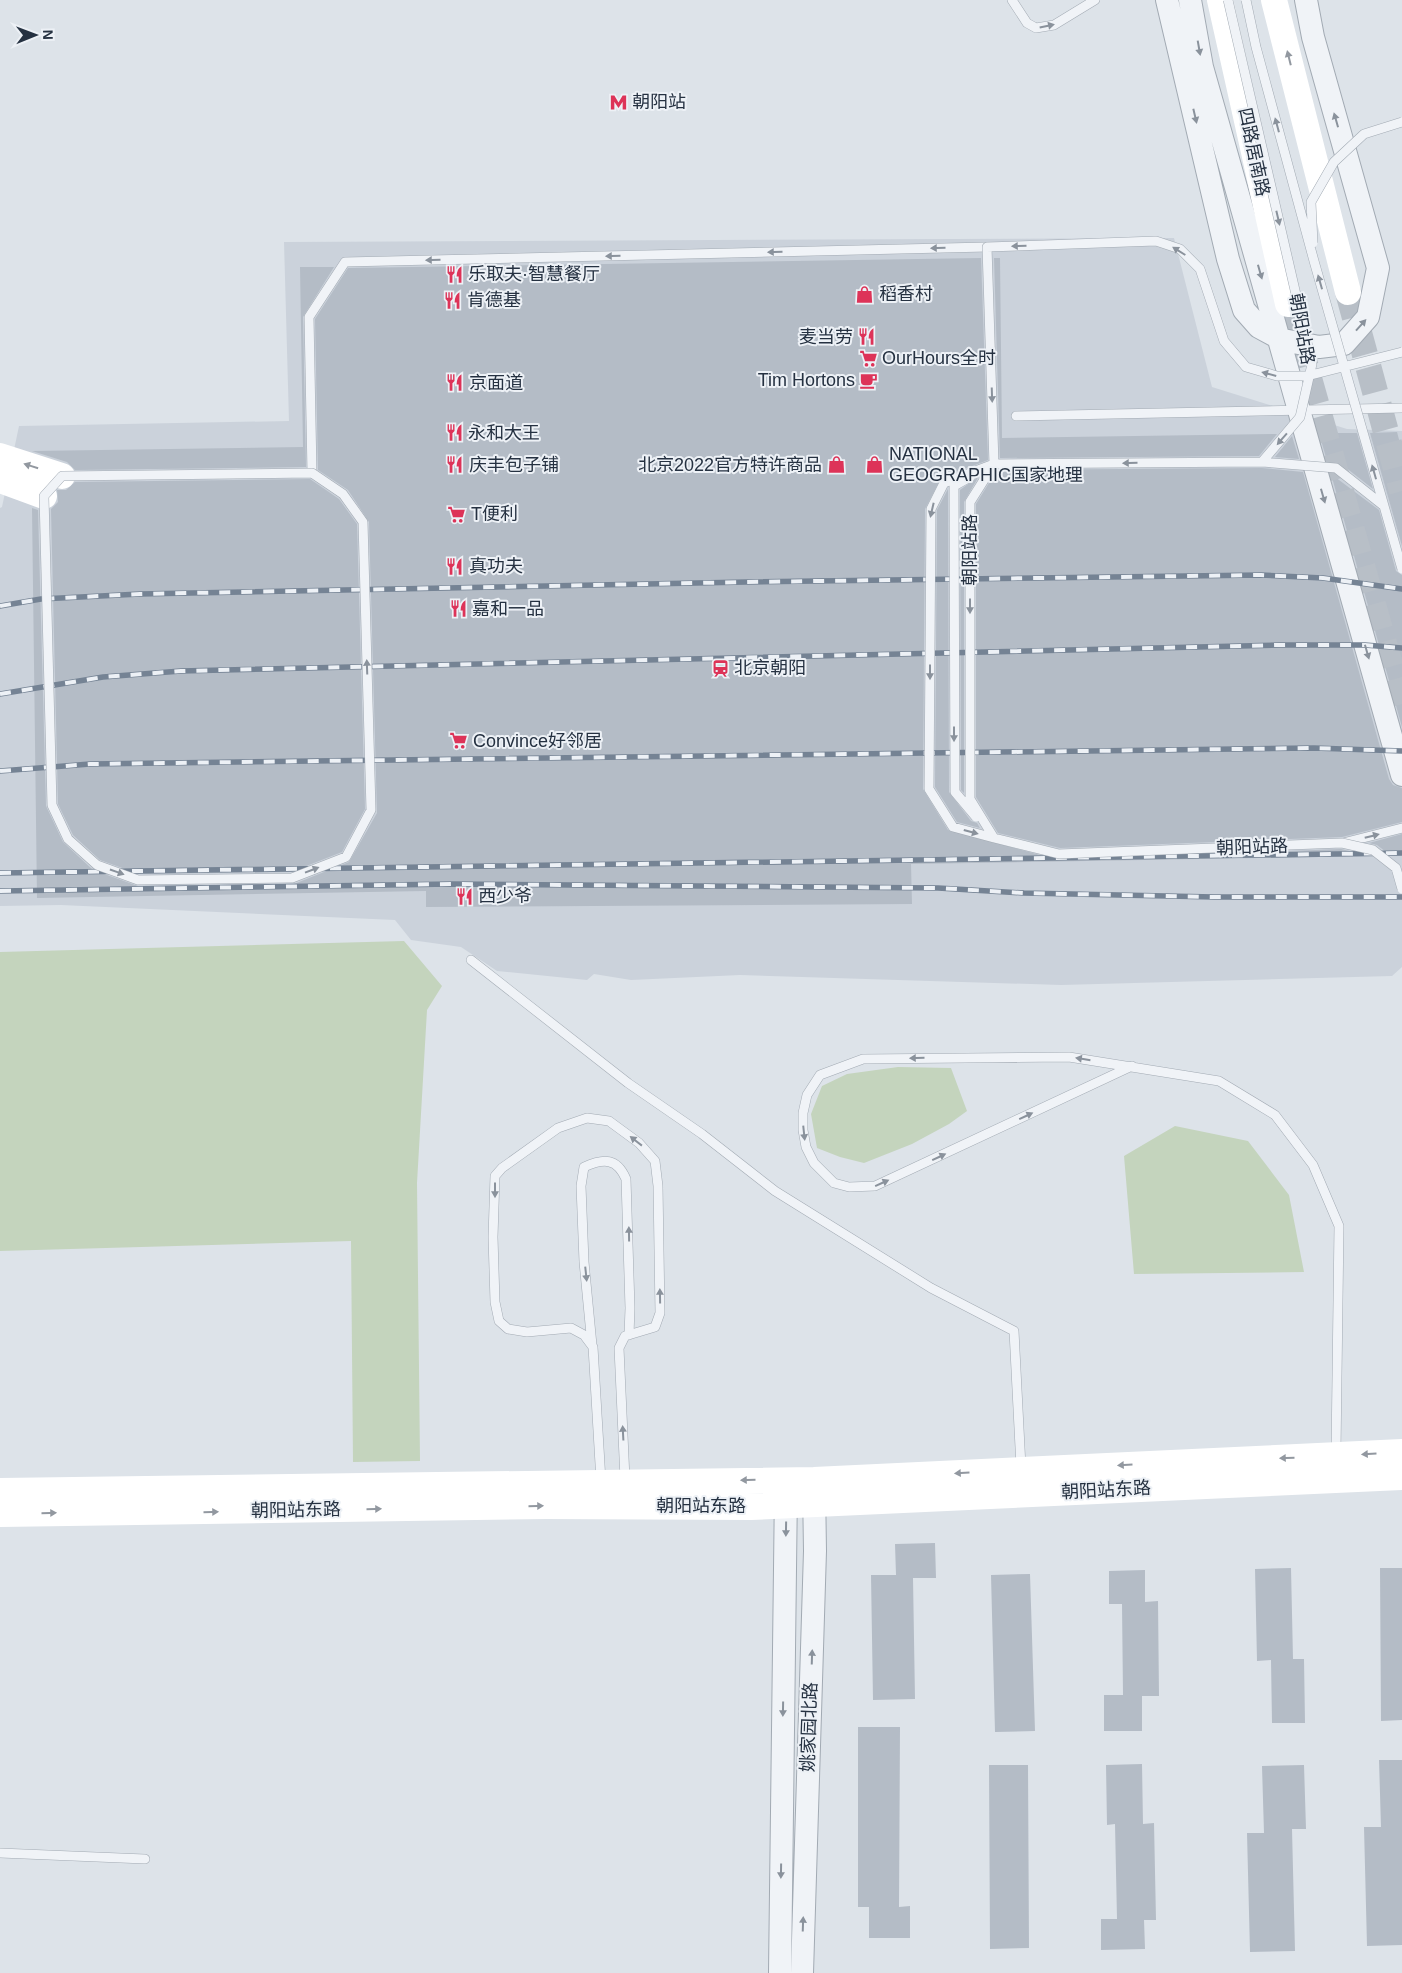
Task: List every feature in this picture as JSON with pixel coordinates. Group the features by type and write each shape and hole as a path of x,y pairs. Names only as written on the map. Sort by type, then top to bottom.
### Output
{"main road":[{"name":"四路居南路","path":"1220,0 1288,304"},
{"path":"1274,0 1348,292"},
{"path":"0,456 62,476"},
{"path":"0,480 44,496"},
{"name":"朝阳站东路","path":"0,1491 614,1482 786,1492 1337,1468 1402,1452"},
{"name":"朝阳站东路","path":"815,1491 1021,1470 1337,1468 1402,1477"},
{"name":"朝阳站东路","path":"0,1514 546,1506 751,1507 786,1492"}],"street":[{"path":"1167,0 1228,259 1244,310 1259,327 1283,340 1319,347 1344,344 1368,317 1378,268 1313,37 1306,0"},
{"path":"1190,0 1202,67 1402,775"},
{"name":"姚家园北路","path":"802,1973 815,1491"},
{"name":"姚家园北路","path":"780,1973 786,1492"}],"lane":[{"path":"1012,0 1027,23 1036,28 1054,25 1094,0"},
{"name":"朝阳站路","path":"1228,0 1312,364 1300,417 1262,462"},
{"name":"朝阳站路","path":"1246,0 1256,47 1314,261 1402,569"},
{"path":"1314,261 1311,202 1334,162 1364,134 1402,122"},
{"path":"312,473 309,317 345,262 987,247 1156,241 1180,249 1200,270 1224,341 1246,367 1277,376 1307,376 1402,352"},
{"path":"987,247 994,464"},
{"path":"1016,416 1402,408"},
{"path":"994,838 953,827 929,789 931,509 944,483 994,464 1262,462 1336,468 1384,506"},
{"path":"994,464 954,486 954,792 994,838"},
{"name":"朝阳站路","path":"994,464 970,502 970,799 994,838 1059,854 1342,843 1374,850 1396,868 1402,889"},
{"path":"312,473 343,494 363,522 371,810 346,857 292,878 138,880 97,865 68,839 52,805 44,496 62,476 312,473"},
{"path":"1342,843 1402,828"},
{"path":"471,960 628,1083 702,1134 775,1191 931,1288 1014,1331 1021,1470"},
{"path":"1132,1066 875,1186 849,1187 834,1183 814,1163 806,1147 803,1113 808,1095 820,1075 863,1059 1069,1057 1132,1066 1219,1082 1275,1115 1313,1165 1339,1226 1337,1468"},
{"path":"593,1347 584,1335 571,1328 527,1332 508,1329 499,1321 495,1302 493,1237 495,1176 502,1168 558,1128 587,1118 609,1121 639,1143 655,1161 658,1195 660,1313 655,1327 624,1336 620,1348 614,1482"},
{"path":"614,1482 593,1347 584,1262 582,1186 584,1167 596,1162 610,1162 621,1167 626,1179 630,1308 629,1335"},
{"path":"0,1852 145,1859"}],"shaded area":[{"path":"1174,238 1212,387 1347,429 1402,431 1402,967 1392,976 1061,985 740,975 631,980 594,974 587,980 497,971 461,947 411,940 395,920 61,905 0,906 0,508 2,507 19,426 289,421 284,242"}],"green space":[{"path":"404,941 442,986 427,1010 417,1183 420,1461 353,1462 351,1241 0,1251 0,952"},
{"path":"898,1067 951,1068 967,1111 949,1124 912,1144 864,1163 840,1157 817,1148 811,1114 822,1086 847,1074"},
{"path":"1175,1126 1248,1141 1289,1195 1304,1272 1134,1274 1124,1156"}],"building":[{"path":"981,258 988,460 941,478 925,509 923,789 948,830 1059,860 1341,849 1370,856 911,864 912,904 426,907 426,891 37,898 32,508 38,510 46,806 63,842 93,870 138,886 294,884 349,862 377,813 369,522 348,490 318,470 315,319 348,268"},
{"path":"994,258 1000,258 1002,438 1277,434 1259,456 1000,458"},
{"path":"300,267 334,267 303,317 306,467 75,470 67,462 32,451 303,447"},
{"path":"1397,432 1402,451 1402,546 1370,433"},
{"path":"1319,433 1357,433 1373,489 1340,463 1327,461"},
{"path":"1292,436 1299,459 1275,457"},
{"path":"1262,468 1303,472 1389,779 1393,785 1402,788 1402,822 1342,837 1060,848 998,833 976,797 976,504 997,470"},
{"path":"1331,474 1379,510 1396,571 1402,575 1402,727"},
{"path":"979,476 964,502 964,793 961,790 960,490"},
{"path":"310,479 339,499 357,524 365,809 342,852 291,872 139,874 100,860 73,835 58,804 51,509 58,502 57,490 66,490 75,482"},
{"path":"948,489 949,792 971,821 977,823 980,828 957,822 935,787 937,510"},
{"path":"1402,834 1402,855 1390,855 1377,845 1369,843"},
{"path":"935,1543 936,1578 913,1578 915,1699 873,1700 871,1575 896,1575 895,1544"},
{"path":"1291,1568 1293,1659 1304,1659 1305,1723 1272,1723 1271,1660 1257,1661 1255,1569"},
{"path":"1380,1568 1402,1568 1402,1720 1381,1721"},
{"path":"1145,1570 1145,1602 1158,1601 1159,1696 1142,1696 1142,1731 1104,1731 1104,1695 1123,1695 1122,1604 1109,1604 1109,1571"},
{"path":"1030,1574 1035,1731 995,1732 991,1575"},
{"path":"858,1727 900,1727 899,1907 910,1906 910,1938 869,1938 869,1907 858,1907"},
{"path":"1379,1760 1402,1760 1402,1945 1367,1946 1364,1827 1381,1827"},
{"path":"1142,1764 1143,1824 1154,1823 1156,1920 1144,1920 1145,1949 1101,1950 1101,1919 1117,1919 1115,1824 1107,1825 1106,1765"},
{"path":"989,1765 1028,1765 1029,1948 990,1949"},
{"path":"1304,1765 1306,1829 1292,1829 1295,1951 1250,1952 1247,1833 1264,1833 1262,1766"}],"tunnel":[{"path":"1348,292 1402,491"},
{"path":"1288,304 1402,707"}],"railway":[{"path":"0,606 41,599 140,594 747,582 1261,575 1323,578 1402,589"},
{"path":"0,694 103,677 181,671 1279,645 1365,645 1402,648"},
{"path":"0,771 90,764 1314,748 1402,751"},
{"path":"0,873 1402,853"},
{"path":"0,891 452,884 938,888 1024,893 1214,897 1402,897"}],"place":[{"name":"朝阳站","path":"618,102"},
{"name":"乐取夫·智慧餐厅","path":"454,274"},
{"name":"稻香村","path":"865,294"},
{"name":"肯德基","path":"453,300"},
{"name":"麦当劳","path":"867,337"},
{"name":"OurHours全时","path":"868,358"},
{"name":"Tim Hortons","path":"869,380"},
{"name":"京面道","path":"455,383"},
{"name":"永和大王","path":"454,433"},
{"name":"NATIONAL GEOGRAPHIC国家地理","path":"875,464"},
{"name":"庆丰包子铺","path":"455,465"},
{"name":"北京2022官方特许商品","path":"836,465"},
{"name":"T便利","path":"457,514"},
{"name":"真功夫","path":"455,566"},
{"name":"嘉和一品","path":"458,609"},
{"name":"北京朝阳","path":"720,668"},
{"name":"Convince好邻居","path":"459,741"},
{"name":"西少爷","path":"464,896"}]}
